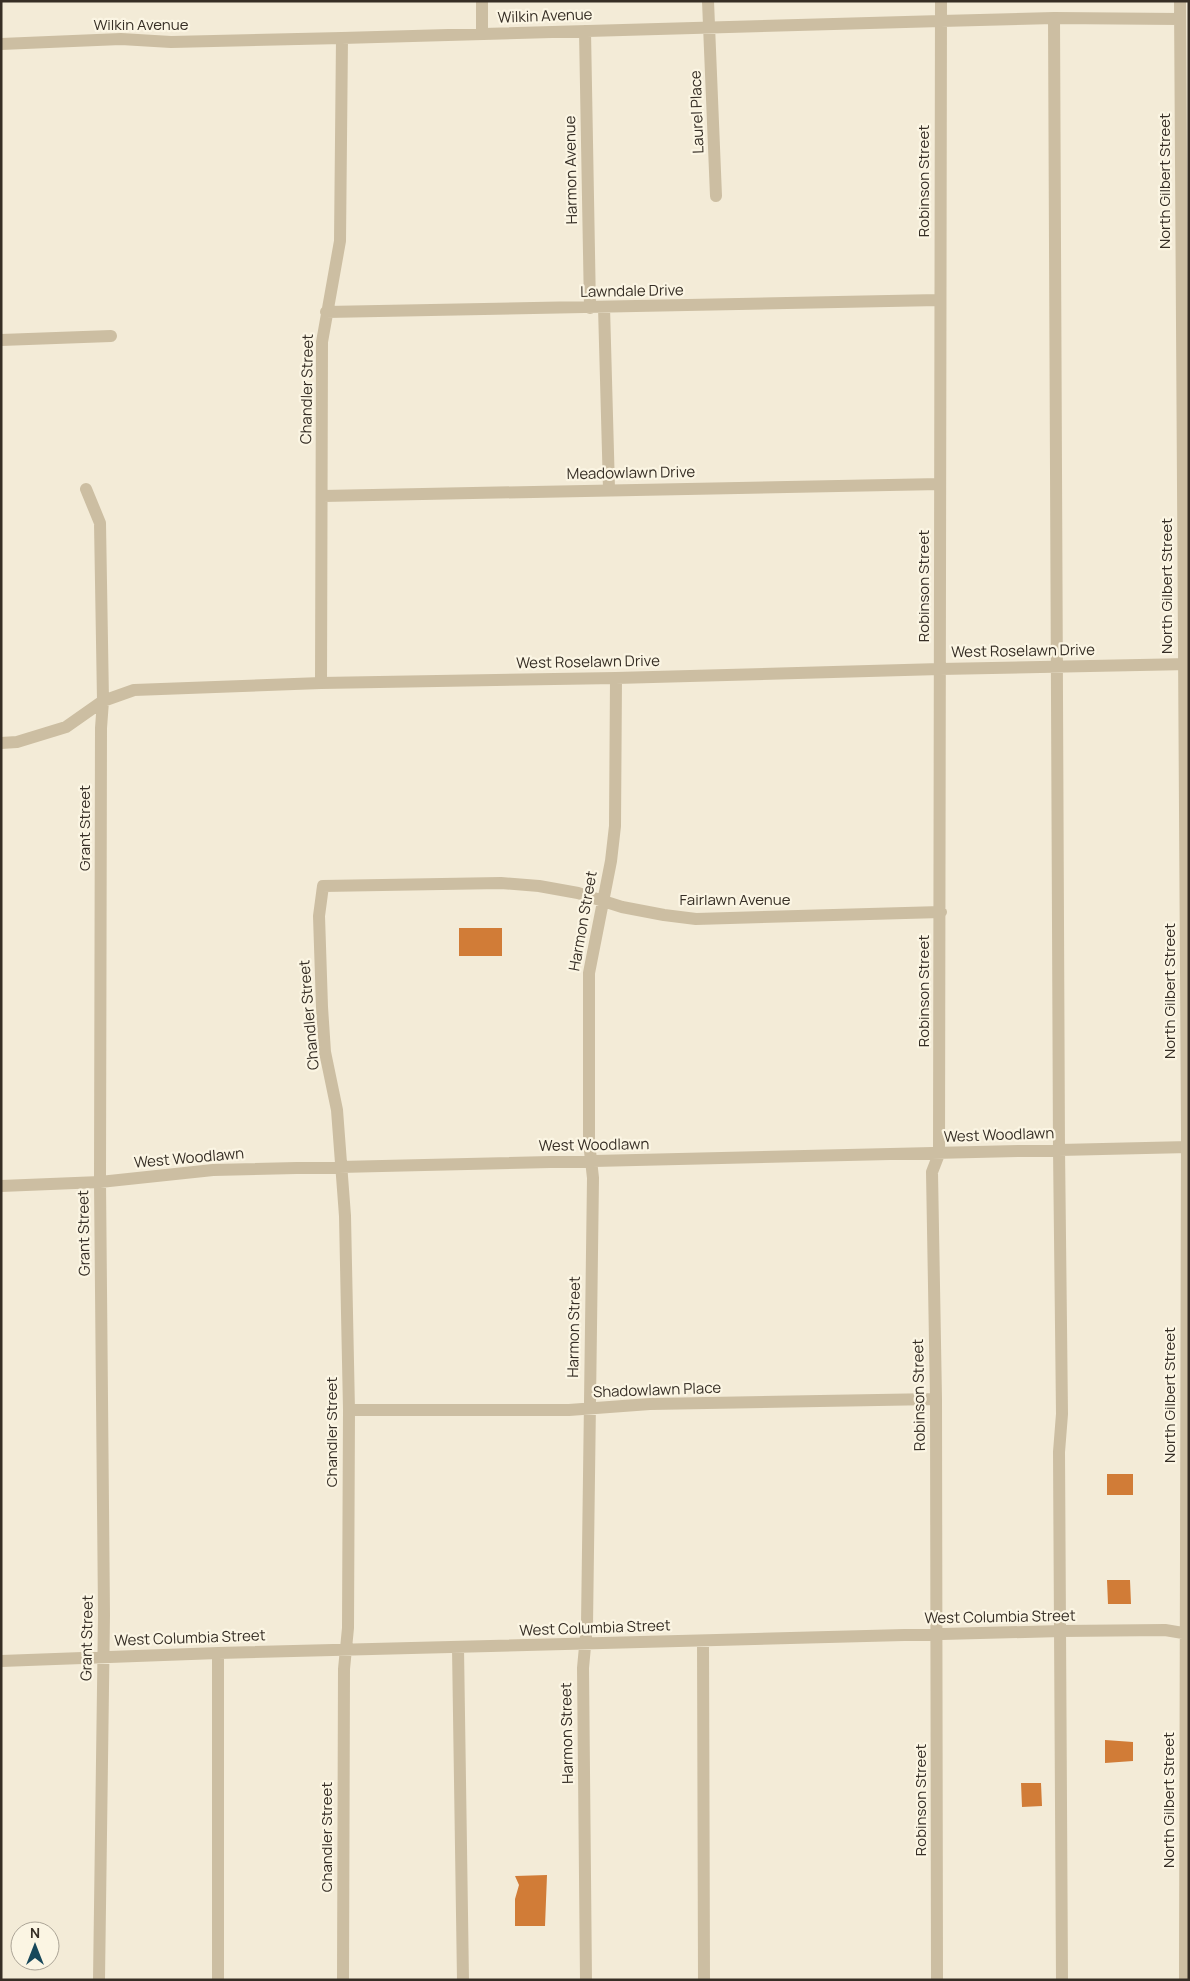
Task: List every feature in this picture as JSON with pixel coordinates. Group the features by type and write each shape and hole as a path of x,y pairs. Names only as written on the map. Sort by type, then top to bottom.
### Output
{"street":[{"path":"482,1 482,34"},
{"name":"Laurel Place","path":"708,1 716,196"},
{"name":"Robinson Street","path":"937,1980 936,1399 932,1172 939,1154 941,912 939,300 941,1"},
{"name":"North Gilbert Street","path":"1180,1 1185,238 1188,1147 1187,1884 1185,1980"},
{"path":"1054,18 1062,1414 1059,1452 1062,1980"},
{"name":"Wilkin Avenue","path":"1,44 121,40 171,42 342,38 1054,18 1180,19"},
{"name":"Harmon Avenue","path":"585,31 590,308"},
{"name":"Chandler Street","path":"321,683 322,342 340,241 342,38"},
{"name":"Lawndale Drive","path":"326,312 939,300"},
{"path":"604,307 609,489"},
{"path":"1,340 111,336"},
{"name":"Meadowlawn Drive","path":"322,496 940,484"},
{"name":"Grant Street","path":"86,489 100,523 103,701 101,728 100,1182 104,1615 99,1980"},
{"name":"West Roselawn Drive","path":"1,743 17,742 66,727 103,701 134,690 321,683 1186,664"},
{"name":"Harmon Street","path":"586,1980 582,1668 586,1625 593,1178 588,1142 589,974 611,861 615,826 616,678"},
{"name":"Fairlawn Avenue","path":"323,886 501,883 538,886 578,893 622,907 696,919 941,912"},
{"name":"Chandler Street","path":"323,886 318,916 322,1007 325,1052 337,1110 342,1166 345,1216 349,1410 343,1980"},
{"name":"West Woodlawn","path":"1,1186 100,1182 213,1170 1188,1147"},
{"name":"Shadowlawn Place","path":"349,1410 589,1409 650,1404 936,1399"},
{"name":"West Columbia Street","path":"1,1661 103,1656 1061,1632 1165,1630 1187,1634"},
{"path":"703,1641 704,1980"},
{"path":"458,1648 463,1980"},
{"path":"218,1653 218,1980"}],"building":[{"path":"459,928 502,928 502,956 459,956"},
{"path":"1107,1474 1133,1474 1133,1495 1107,1495"},
{"path":"1107,1580 1130,1580 1131,1604 1108,1604"},
{"path":"1105,1740 1133,1742 1133,1761 1105,1763"},
{"path":"1021,1783 1041,1783 1042,1806 1022,1807"},
{"path":"547,1875 545,1926 515,1926 515,1899 519,1885 515,1876"}]}
